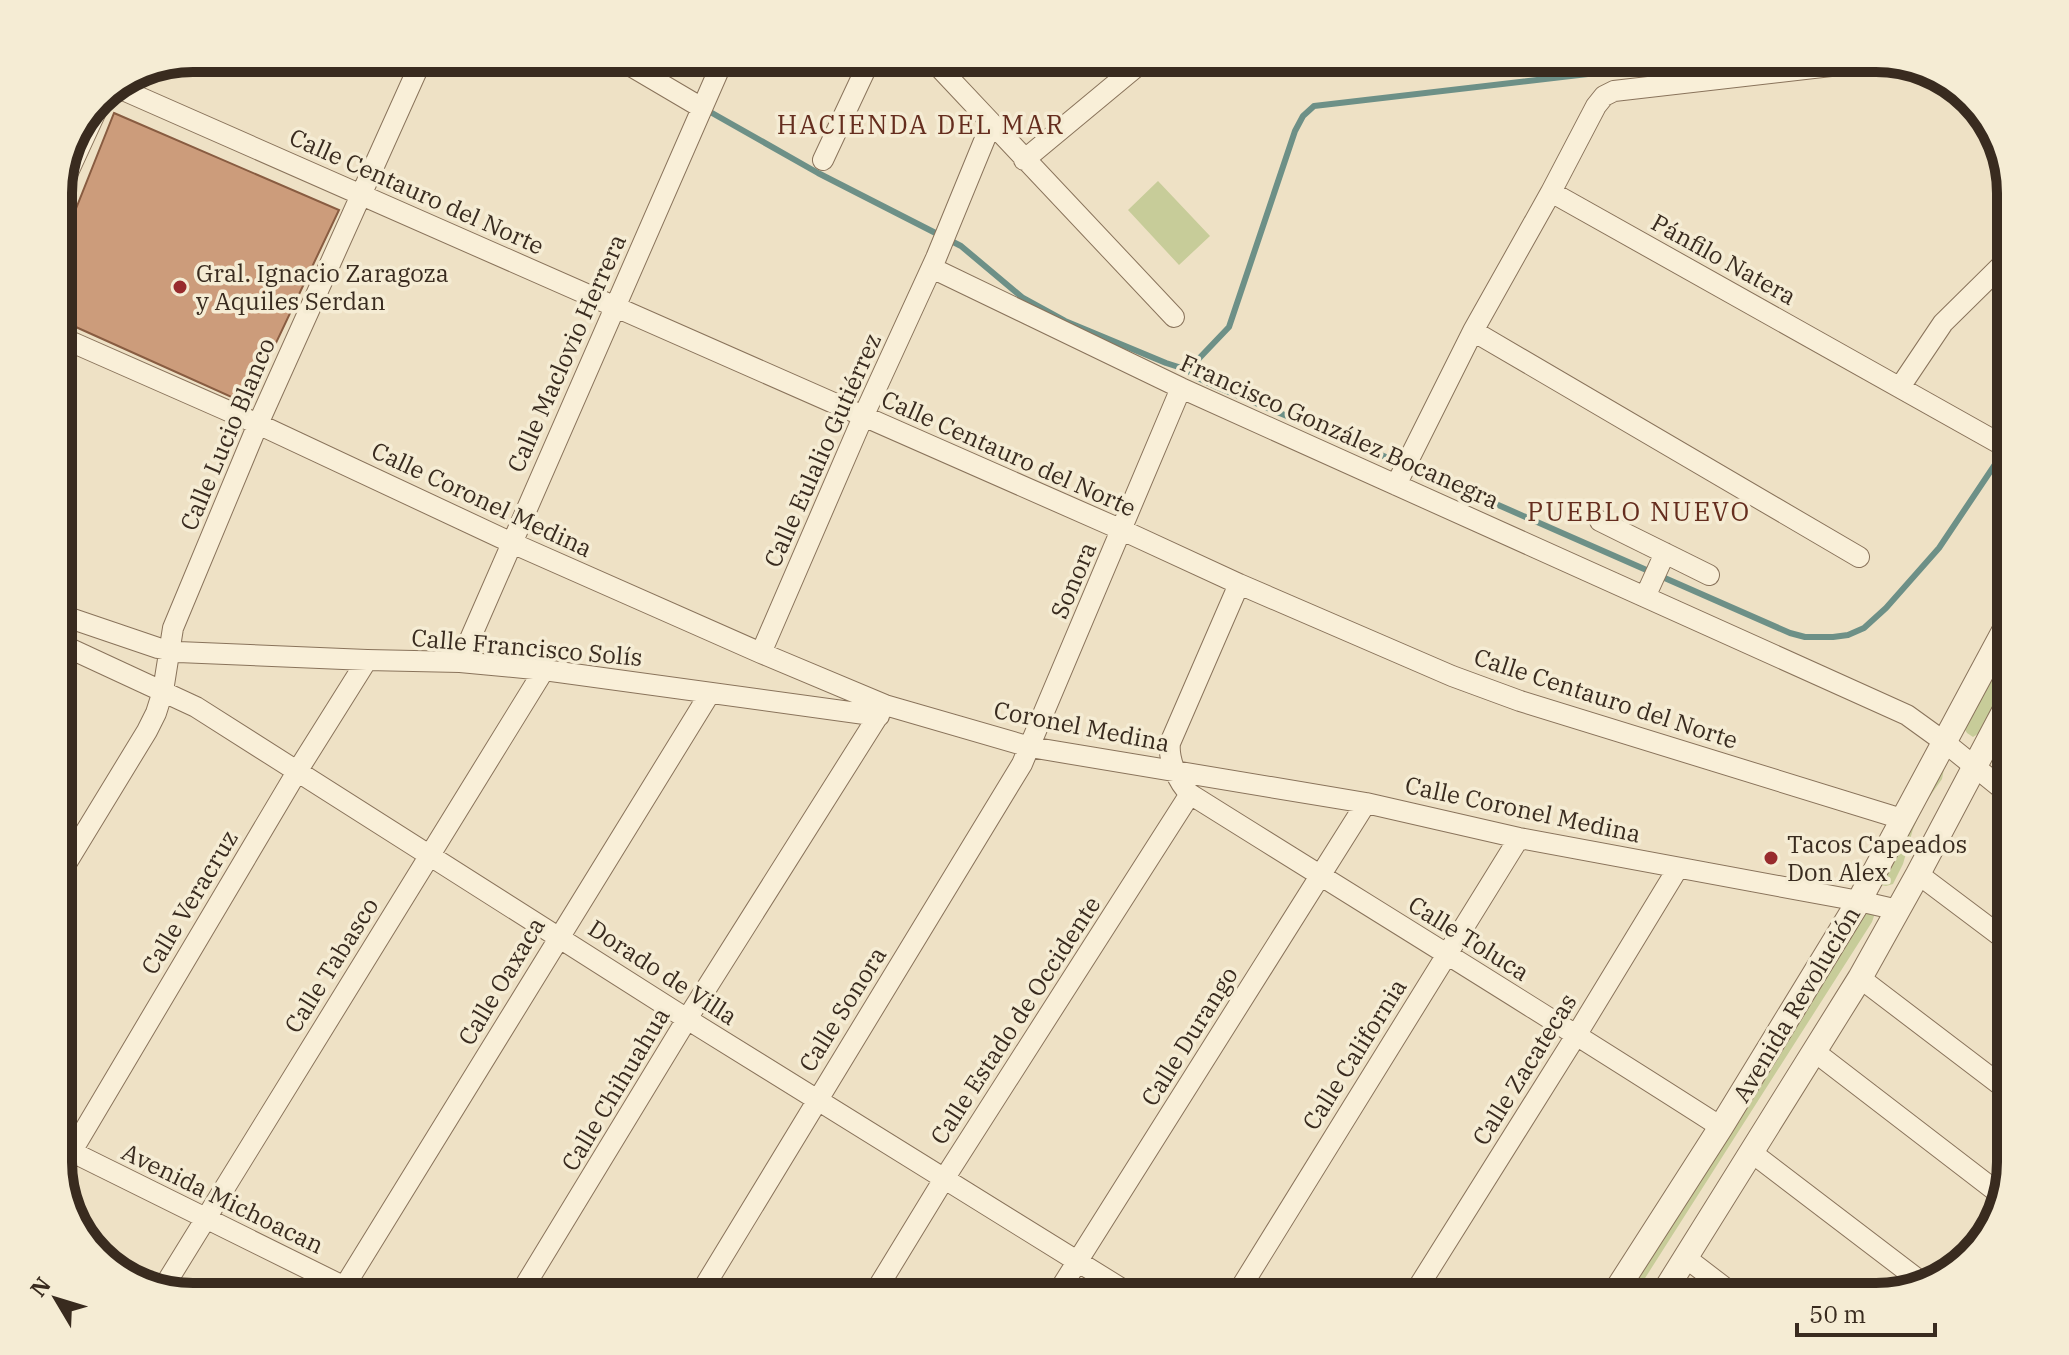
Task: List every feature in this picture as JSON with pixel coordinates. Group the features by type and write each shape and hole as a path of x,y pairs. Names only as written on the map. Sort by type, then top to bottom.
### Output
{"street":[{"name":"Calle Lucio Blanco","path":"72,854 156,713 163,691 173,628 258,424 416,72"},
{"path":"641,72 702,108"},
{"name":"Calle Maclovio Herrera","path":"460,662 718,72"},
{"path":"823,160 864,72"},
{"path":"948,72 1024,160 1174,317"},
{"path":"1024,160 1130,72"},
{"path":"1403,471 1473,331 1604,96 1614,91 1779,72"},
{"name":"Calle Centauro del Norte","path":"127,92 1439,671 1520,701 1902,819"},
{"name":"Calle Eulalio Gutiérrez","path":"761,653 863,417 934,263 991,124"},
{"name":"Pánfilo Natera","path":"1551,192 1997,442"},
{"name":"Francisco González Bocanegra","path":"934,263 1181,388 1403,471 1645,597 1907,715 1997,785"},
{"path":"1900,387 1943,323 1997,271"},
{"path":"1473,331 1859,557"},
{"name":"Calle Coronel Medina","path":"72,342 761,653 882,711"},
{"name":"Sonora","path":"1030,747 1181,388"},
{"path":"1600,521 1709,575"},
{"path":"1645,597 1665,553"},
{"path":"1190,794 1185,790 1170,756 1170,743 1239,584"},
{"name":"Calle Francisco Solís","path":"72,619 168,650 460,662 882,711"},
{"name":"Avenida Revolución","path":"1621,1283 1859,901 1997,643"},
{"path":"72,649 163,691"},
{"name":"Calle Veracruz","path":"72,1138 367,660"},
{"name":"Calle Tabasco","path":"168,1280 544,670"},
{"name":"Dorado de Villa","path":"163,691 196,707 298,770 687,1019 1112,1283"},
{"name":"Calle Oaxaca","path":"347,1283 710,693"},
{"name":"Coronel Medina","path":"882,711 1030,747 1177,772"},
{"name":"Calle Chihuahua","path":"527,1283 687,1019 882,711"},
{"name":"Avenida Revolución","path":"1670,1283 1860,978 1997,723"},
{"name":"Calle Sonora","path":"706,1283 1010,786 1030,747"},
{"name":"Calle Coronel Medina","path":"1177,772 1366,803 1519,838 1898,910"},
{"name":"Calle Toluca","path":"1190,794 1721,1127"},
{"name":"Calle Estado de Occidente","path":"881,1283 1190,794"},
{"name":"Calle Durango","path":"1064,1283 1366,803"},
{"name":"Calle California","path":"1244,1283 1519,838"},
{"name":"Calle Zacatecas","path":"1421,1283 1678,868"},
{"path":"1918,874 1997,933"},
{"path":"1860,978 1997,1082"},
{"path":"1815,1052 1994,1189"},
{"name":"Avenida Michoacan","path":"72,1152 207,1218 325,1283"},
{"path":"1751,1152 1914,1276"},
{"path":"1686,1258 1719,1283"}],"green space":[{"path":"1158,181 1210,236 1179,265 1128,210"},
{"path":"1997,667 1997,708 1984,730 1973,737 1964,728"},
{"path":"1944,769 1942,779 1923,806 1893,884 1880,885 1934,770"},
{"path":"1861,913 1875,913 1642,1283 1629,1283"}],"building":[{"name":"Gral. Ignacio Zaragoza y Aquiles Serdan","path":"114,113 339,210 247,404 72,325 72,219"}],"waterway":[{"path":"705,109 818,173 961,246 1023,298 1065,321 1188,370 1229,327 1295,131 1303,116 1314,106 1605,72"},
{"path":"1188,370 1217,387 1805,637 1848,635 1864,628 1886,608 1939,548 1997,461"}],"place":[{"name":"Gral. Ignacio Zaragoza y Aquiles Serdan","path":"180,287"},
{"name":"Tacos Capeados Don Alex","path":"1771,858"}],"district":[{"name":"HACIENDA DEL MAR","path":"921,124"},
{"name":"PUEBLO NUEVO","path":"1639,511"}]}
